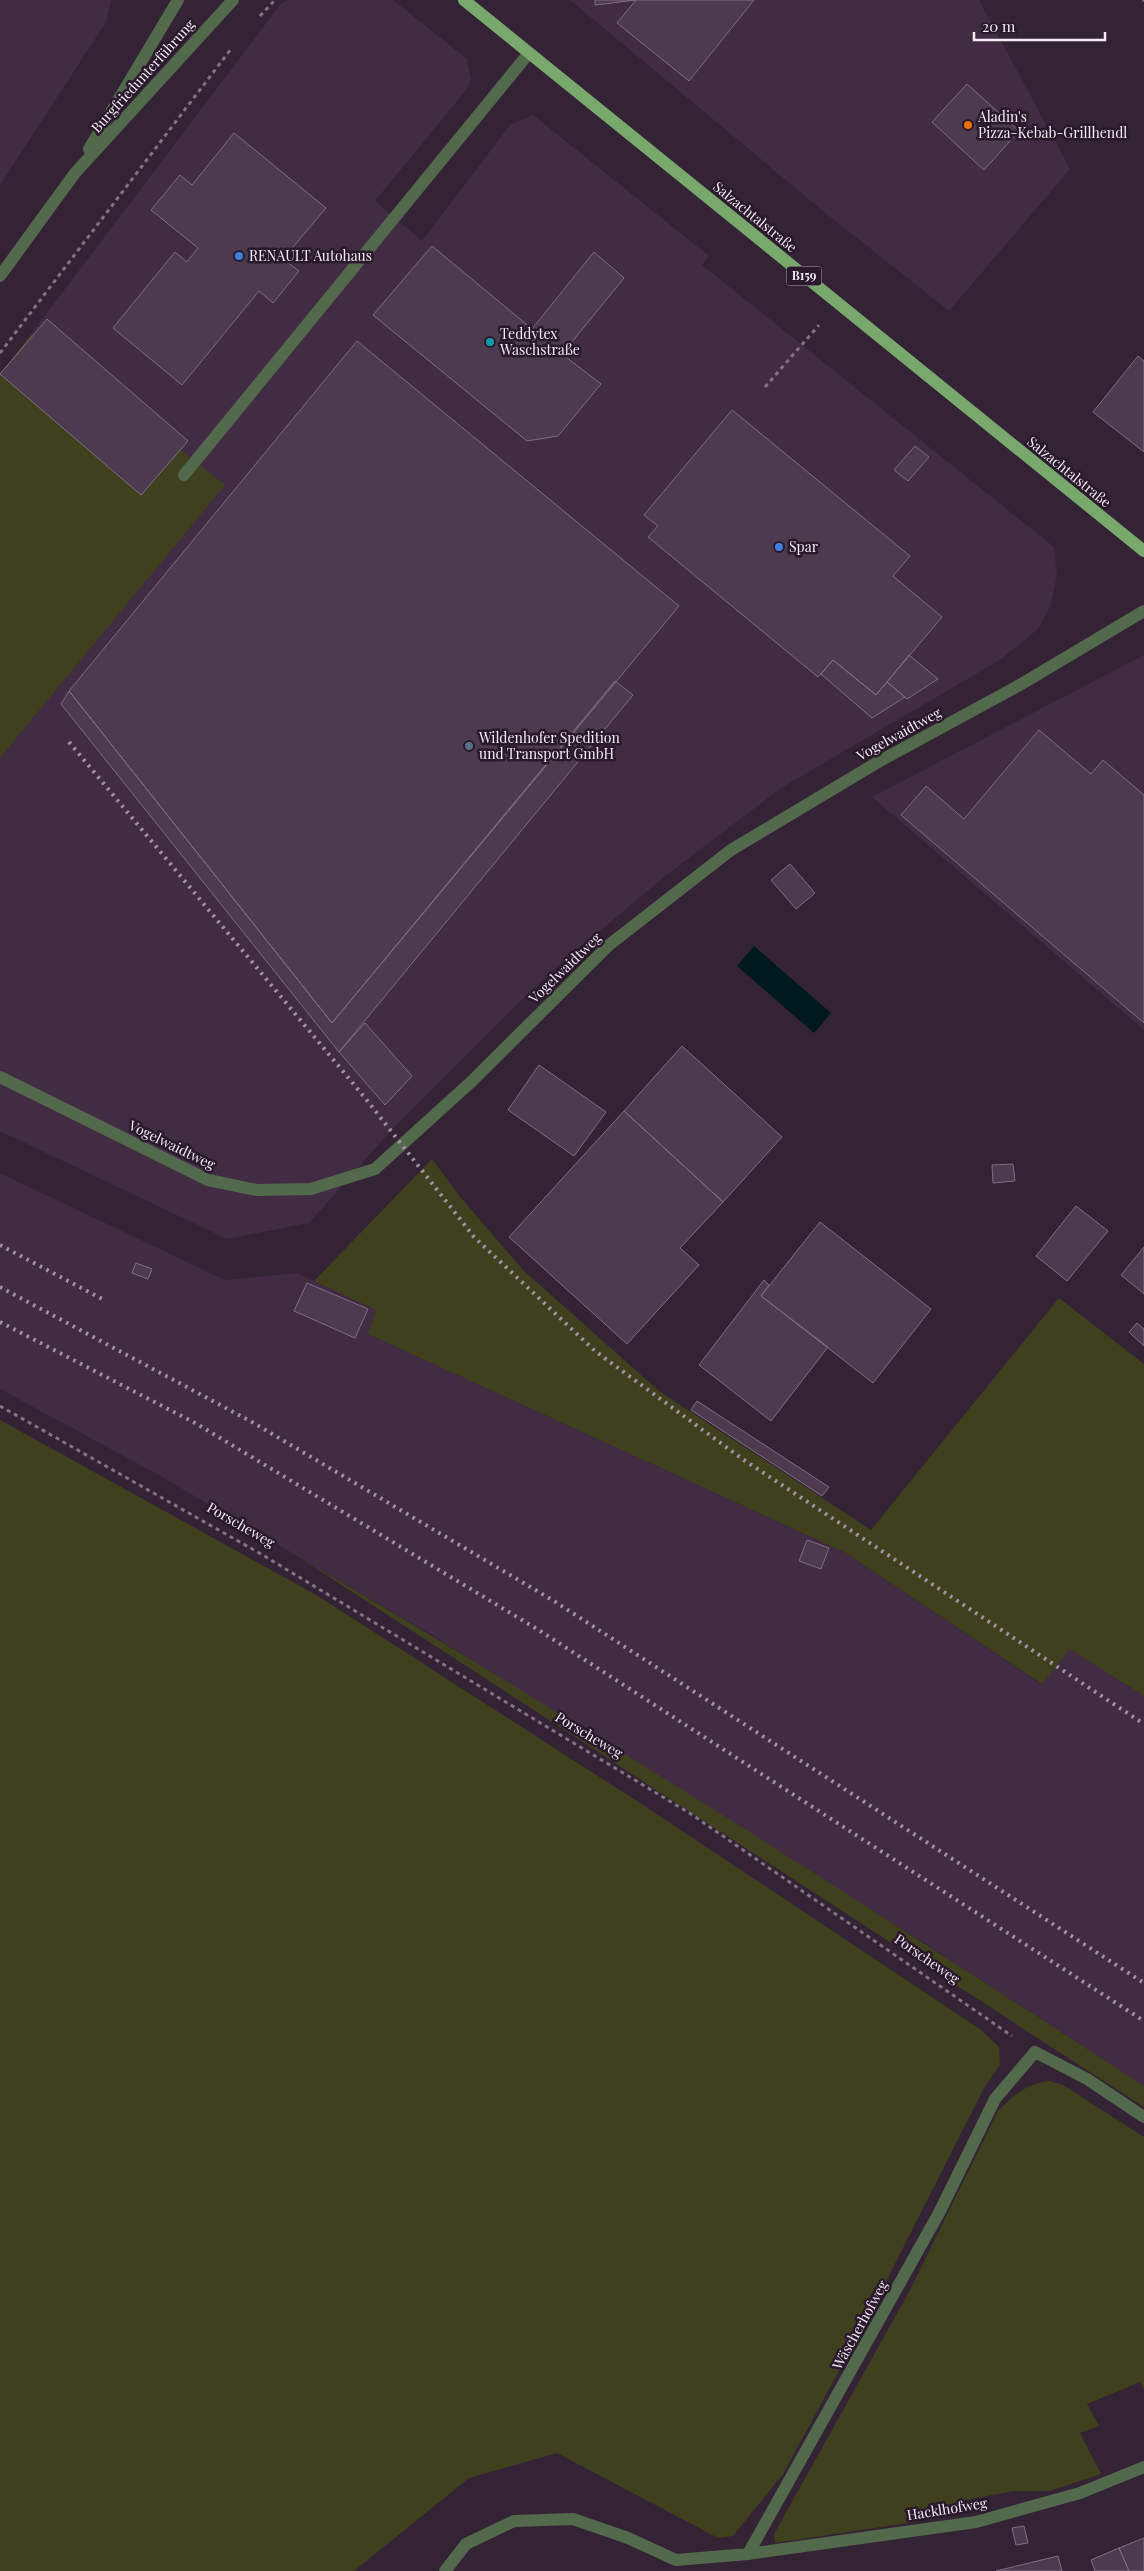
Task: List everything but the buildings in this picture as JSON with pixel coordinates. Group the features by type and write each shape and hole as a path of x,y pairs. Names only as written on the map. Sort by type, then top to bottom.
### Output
{"main road":[{"name":"Salzachtalstraße","path":"464,0 1144,551"}],"street":[{"name":"Burgfriedunterführung","path":"76,173 178,0"},
{"name":"Burgfriedunterführung","path":"0,276 76,173 233,0"},
{"path":"184,474 529,53"},
{"name":"Vogelwaidtweg","path":"0,1077 208,1180 257,1190 311,1189 375,1169 471,1082 609,945 731,850 878,762 1024,682 1144,611"},
{"path":"1035,2052 1087,2080 1144,2117"},
{"name":"Wäscherhofweg","path":"748,2554 939,2213 995,2098 1035,2052"},
{"name":"Hacklhofweg","path":"748,2554 976,2522 1080,2493 1144,2467"},
{"path":"445,2571 466,2544 514,2520 573,2519 628,2538 676,2560 748,2554"}],"path":[{"path":"255,22 275,0"},
{"path":"0,353 236,44"},
{"path":"765,387 837,303"},
{"name":"Porscheweg","path":"0,1406 261,1554 691,1814 1035,2052"}],"shaded area":[{"path":"0,0 111,0 106,22 0,185"},
{"path":"287,0 393,0 467,59 471,79 466,90 375,201 422,241 511,124 533,115 709,256 702,265 1054,547 1057,575 1050,607 1038,629 1000,660 781,788 669,873 547,975 396,1125 309,1223 227,1239 0,1131 0,758 224,485 31,334 280,5"},
{"path":"570,0 979,0 1070,169 949,311 823,211"},
{"path":"1144,655 1144,1030 872,797"},
{"path":"754,946 831,1013 814,1033 737,966"},
{"path":"0,1173 225,1280 297,1273 376,1310 368,1334 844,1552 1041,1684 1070,1649 1144,1696 1144,2086 923,1942 427,1632 155,1473 0,1389"}],"green space":[{"path":"31,334 225,485 0,758 0,375"},
{"path":"432,1159 461,1198 524,1271 659,1391 871,1530 1059,1298 1144,1364 1144,1696 1070,1649 1042,1684 844,1552 368,1334 376,1310 314,1281"},
{"path":"0,1420 318,1596 643,1805 980,2029 999,2047 1000,2065 984,2088 866,2321 783,2474 733,2536 718,2538 557,2453 469,2478 354,2571 0,2571"},
{"path":"297,1556 511,1684 724,1816 1144,2086 1144,2107 932,1969"},
{"path":"1050,2081 1063,2085 1144,2137 1144,2390 1140,2382 1087,2404 1099,2426 1080,2433 1101,2474 1050,2491 1014,2491 955,2502 921,2521 775,2543 774,2534 909,2292 998,2111 1021,2091 1034,2084"}],"railway":[{"path":"69,742 366,1099 474,1237 595,1351 741,1458 1144,1724"},
{"path":"0,1245 106,1301"},
{"path":"0,1287 252,1422 554,1601 1144,1983"},
{"path":"0,1322 197,1424 537,1629 1144,2021"}],"place":[{"name":"Aladin's Pizza-Kebab-Grillhendl","path":"968,125"},
{"name":"RENAULT Autohaus","path":"239,256"},
{"name":"Teddytex Waschstraße","path":"490,342"},
{"name":"Spar","path":"779,547"},
{"name":"Wildenhofer Spedition und Transport GmbH","path":"469,746"}]}
